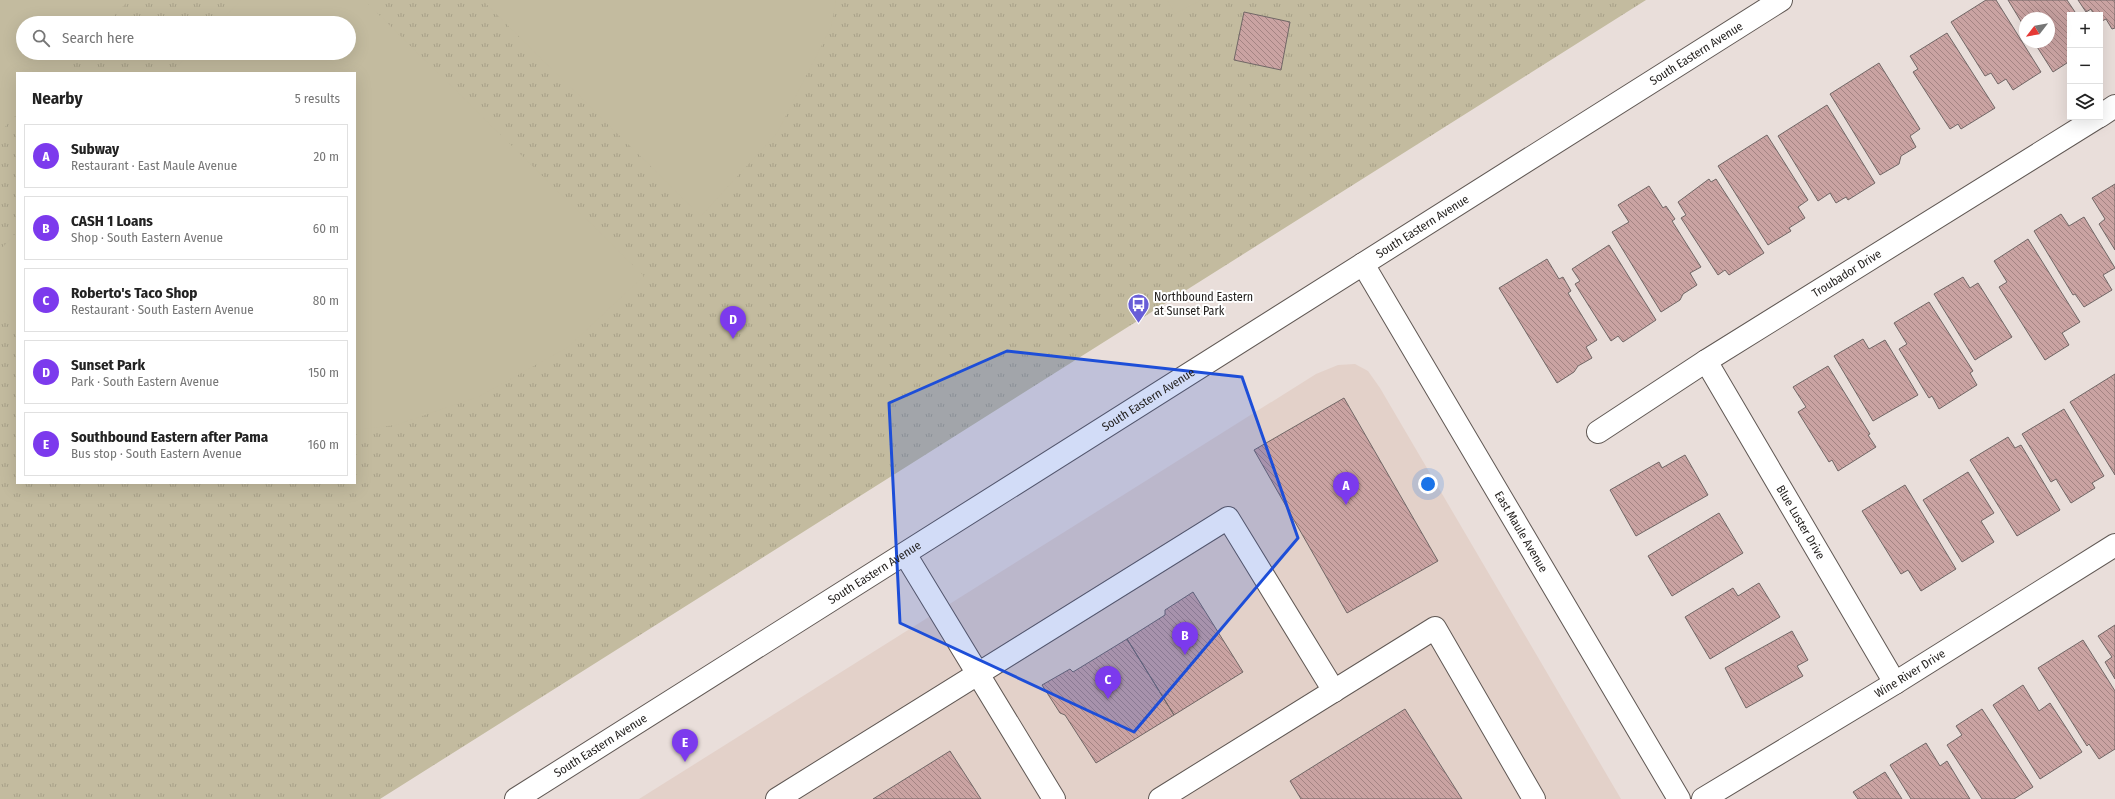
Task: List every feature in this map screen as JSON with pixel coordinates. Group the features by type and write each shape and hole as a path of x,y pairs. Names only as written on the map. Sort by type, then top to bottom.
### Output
{"street":[{"name":"South Eastern Avenue","path":"516,799 1781,0"},
{"name":"Troubador Drive","path":"2103,114 2115,106"},
{"name":"Troubador Drive","path":"1598,432 1706,361 2093,120"},
{"name":"East Maule Avenue","path":"1363,264 1679,799"},
{"name":"Blue Luster Drive","path":"1706,361 1895,683"},
{"path":"777,799 1228,518 1334,691"},
{"name":"Wine River Drive","path":"1704,799 1895,683 2115,545"},
{"path":"905,554 1054,799"},
{"path":"1160,799 1435,628 1534,799"}],"highlighted area":[{"path":"1007,351 1242,377 1298,538 1134,732 900,623 889,403"}],"shaded area":[{"path":"1355,364 1368,371 1380,388 1621,799 639,799 1316,374 1338,365"}],"green space":[{"path":"0,0 1646,0 380,799 0,799"},
{"path":"0,0 129,0 114,16 16,16 16,60 70,60 58,72 16,72 16,115 0,132"},
{"path":"241,0 364,0 644,276 568,347 480,396 396,425 356,430 356,72 172,72 183,60 356,60 356,16 226,16"},
{"path":"482,0 836,0 831,27 777,133 701,216"},
{"path":"1167,0 1201,0 1175,14"},
{"path":"16,233 16,323 0,308 0,250"}],"building":[{"path":"1986,0 1996,0 2019,37 2019,48 2026,48 2041,72 2013,90 2006,79 1998,84 1991,73 1985,76 1951,22"},
{"path":"2008,0 2067,0 2075,12 2067,12 2067,63 2053,72 2038,48 2055,48 2055,12 2019,12 2019,18"},
{"path":"2078,0 2115,0 2115,28 2112,29 2106,19 2103,20 2103,12 2092,12 2091,9 2086,12"},
{"path":"1244,12 1290,22 1281,70 1234,60"},
{"path":"1947,33 1995,108 1961,129 1958,124 1950,129 1913,72 1918,69 1910,56"},
{"path":"1879,63 1920,129 1910,136 1916,147 1901,156 1899,164 1880,175 1830,94"},
{"path":"1827,105 1875,183 1848,200 1846,197 1836,203 1830,193 1818,201 1778,136"},
{"path":"1767,135 1808,200 1798,207 1805,218 1789,228 1791,231 1768,245 1718,166"},
{"path":"1709,179 1711,182 1716,179 1764,253 1729,275 1725,270 1718,275 1681,218 1686,215 1678,202"},
{"path":"2115,184 2115,250 2099,224 2105,219 2092,198"},
{"path":"1649,186 1663,208 1666,206 1675,219 1672,221 1701,267 1690,273 1697,285 1683,294 1680,300 1661,312 1612,232 1629,222 1618,205"},
{"path":"2061,214 2069,226 2084,217 2115,268 2103,275 2112,290 2084,307 2075,294 2073,295 2034,231"},
{"path":"2028,239 2080,322 2062,333 2069,345 2045,360 1999,287 2007,282 1994,261"},
{"path":"1609,245 1656,320 1623,342 1618,336 1611,341 1575,284 1580,281 1572,269"},
{"path":"1547,259 1559,279 1563,277 1571,291 1568,293 1597,340 1586,347 1592,358 1578,366 1574,372 1557,383 1499,288"},
{"path":"1963,277 1970,288 1978,283 2012,337 1975,360 1934,294"},
{"path":"1929,302 1973,371 1970,373 1977,385 1939,409 1932,396 1929,398 1899,349 1907,344 1894,323"},
{"path":"1863,339 1869,349 1885,340 1918,395 1873,421 1834,356"},
{"path":"1828,366 1870,434 1868,435 1876,447 1838,471 1832,460 1829,462 1798,412 1806,407 1793,387"},
{"path":"2115,374 2115,475 2070,402"},
{"path":"1344,398 1438,561 1347,613 1254,450"},
{"path":"2064,409 2104,476 2092,483 2095,488 2071,503 2056,479 2051,482 2022,434"},
{"path":"2008,437 2015,448 2021,445 2060,510 2017,536 1970,460"},
{"path":"1685,455 1708,495 1636,536 1610,490 1659,462 1662,468"},
{"path":"1968,472 1994,513 1981,521 1994,542 1962,562 1923,500"},
{"path":"1905,485 1956,569 1921,591 1908,570 1901,574 1862,511"},
{"path":"1719,513 1743,553 1672,596 1648,556"},
{"path":"1759,583 1780,617 1710,659 1685,617 1733,588 1738,596"},
{"path":"1193,592 1243,672 1174,715 1127,639 1165,615 1165,610"},
{"path":"2115,625 2115,679 2105,662 2112,657 2098,636"},
{"path":"1792,631 1808,660 1797,666 1803,676 1746,708 1725,668"},
{"path":"1127,639 1174,715 1096,763 1065,715 1060,713 1042,685 1070,669 1073,672"},
{"path":"2083,640 2115,691 2115,749 2099,759 2089,744 2087,746 2038,668"},
{"path":"2023,685 2039,711 2050,703 2082,752 2040,779 1993,705"},
{"path":"1405,709 1462,799 1301,799 1290,781"},
{"path":"1982,709 2033,787 2014,799 1982,799 1947,745 1962,735 1956,726"},
{"path":"1926,743 1940,766 1947,761 1970,799 1911,799 1890,765"},
{"path":"950,751 981,799 873,799"},
{"path":"1885,772 1902,799 1858,799 1853,792"}],"place":[{"name":"Northbound Eastern at Sunset Park","path":"1138,324"},
{"name":"Sunset Park","path":"733,339"},
{"name":"Subway","path":"1346,505"},
{"name":"CASH 1 Loans","path":"1185,655"},
{"name":"Roberto's Taco Shop","path":"1108,699"},
{"name":"Southbound Eastern after Pama","path":"685,762"}]}
